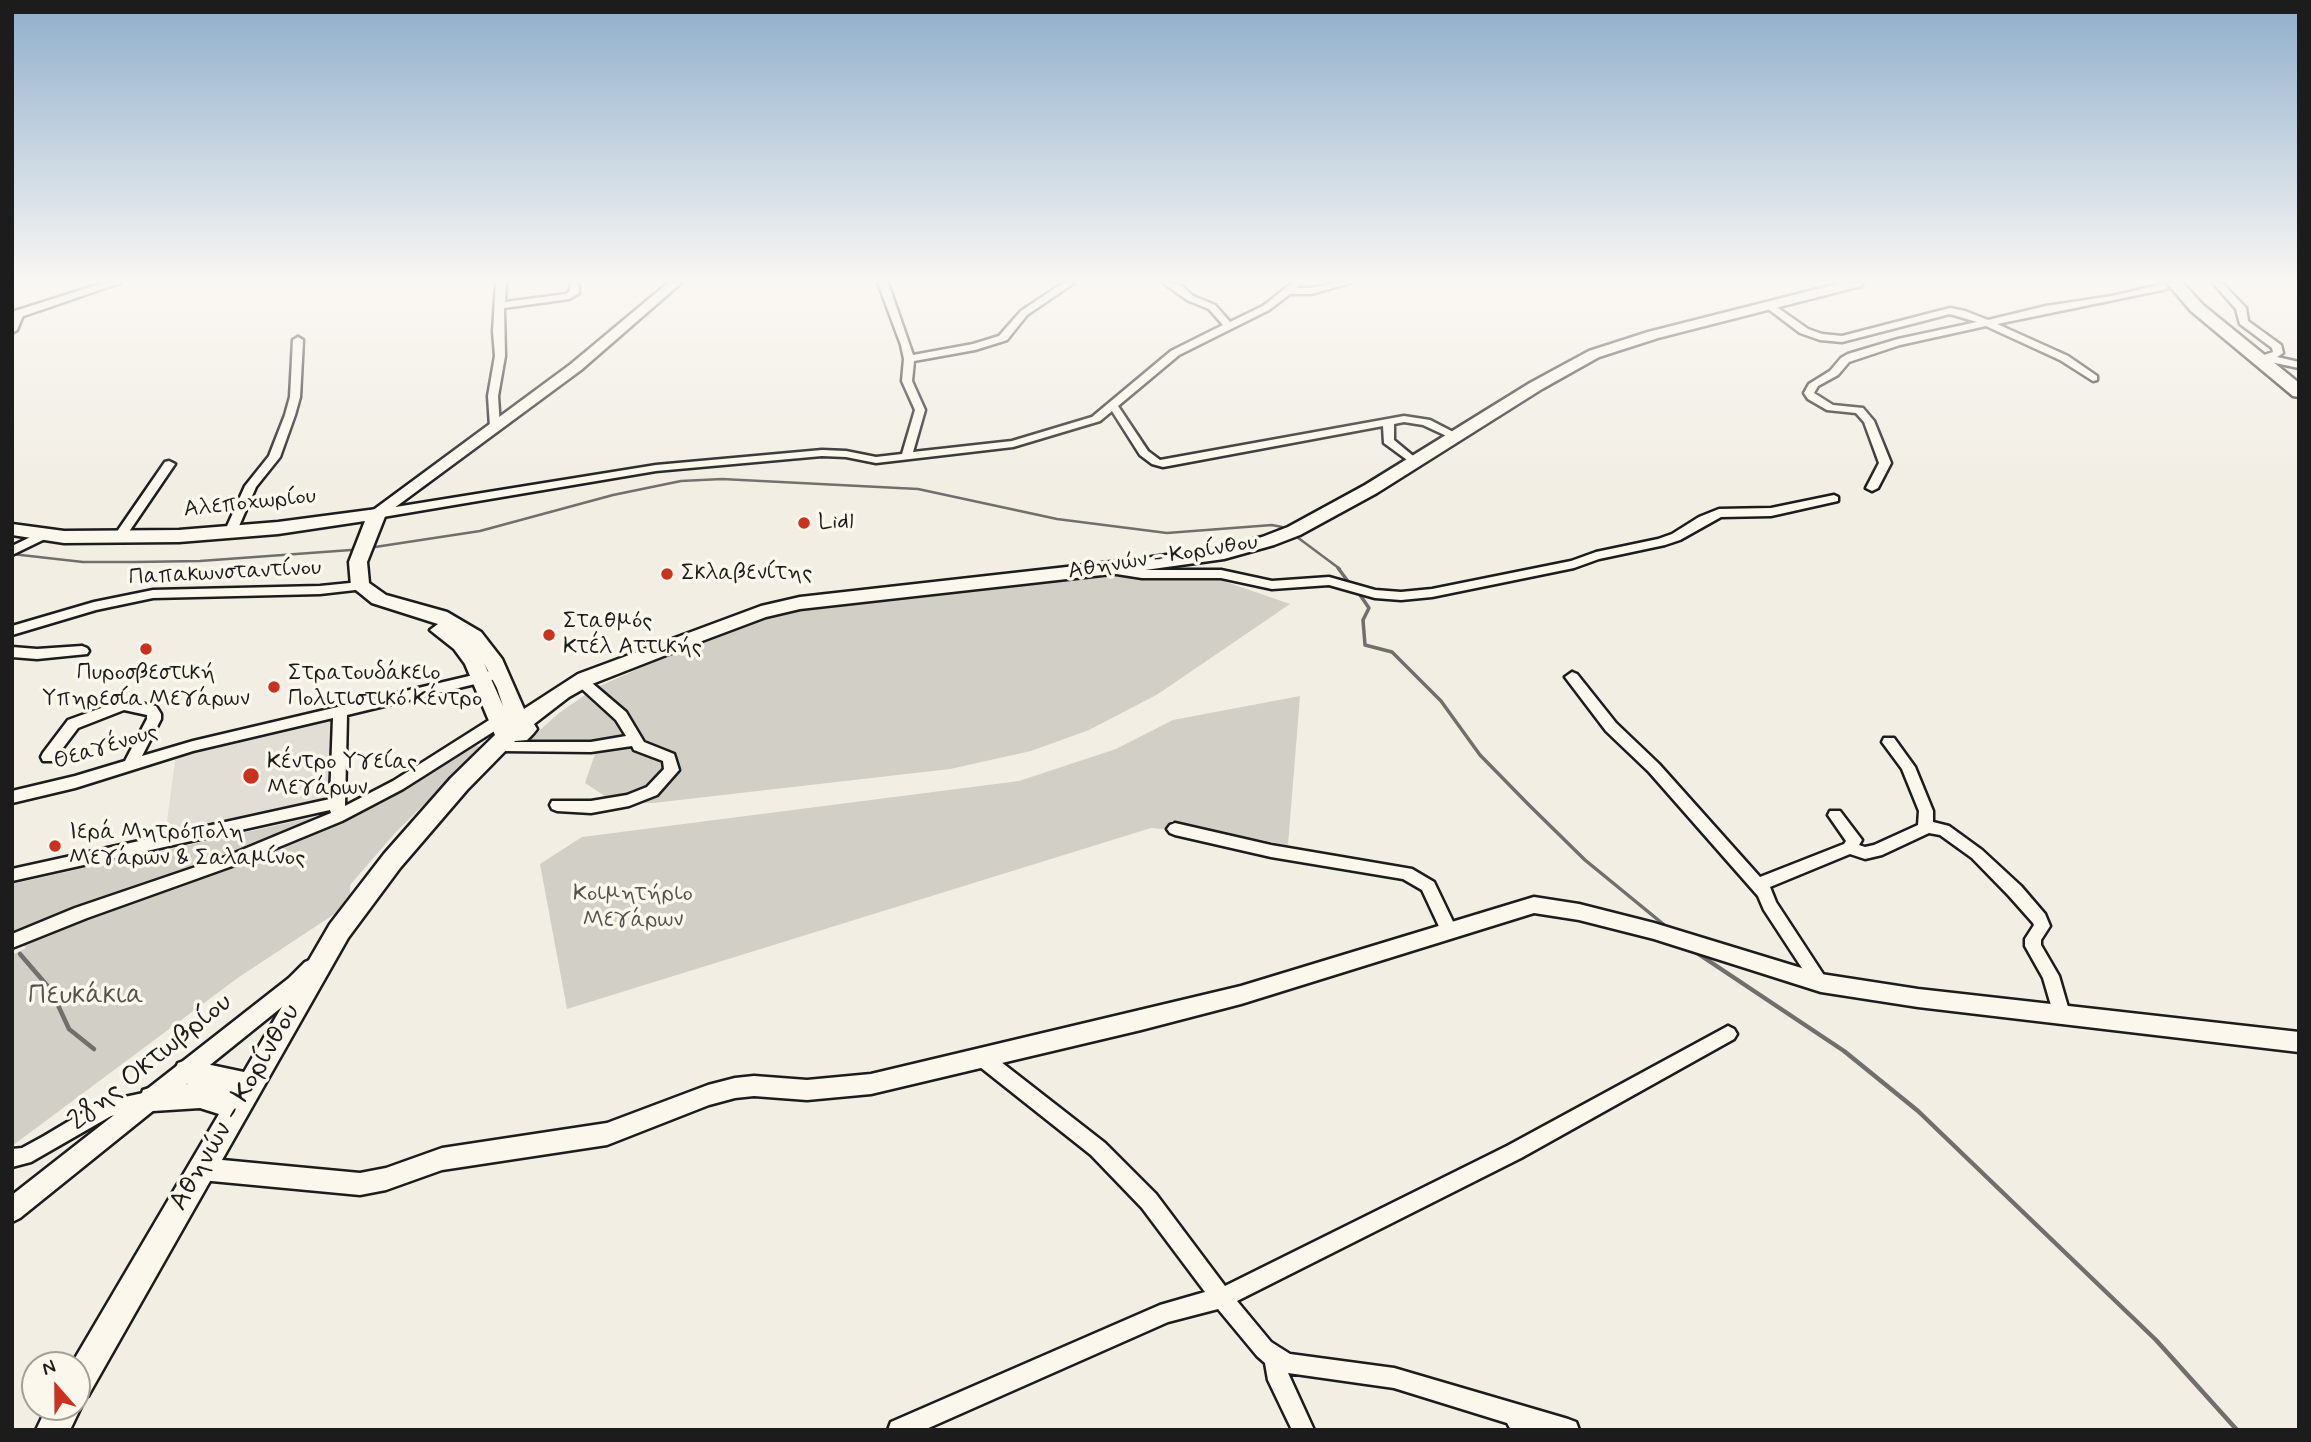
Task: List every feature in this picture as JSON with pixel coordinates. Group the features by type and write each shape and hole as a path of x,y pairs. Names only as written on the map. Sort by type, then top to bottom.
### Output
{"main road":[{"name":"Αθηνών - Κορίνθου","path":"91,1361 322,957 355,907 410,840 513,732 586,682 631,661 740,619 814,600 1109,568 1224,553 1268,541 1324,515 1536,386 1604,350"},
{"path":"2252,350 2299,392"},
{"path":"377,514 358,562 360,586 461,644 496,680 514,694 537,695 586,682"},
{"name":"Αλεποχωρίου","path":"12,529 43,535 118,539 230,533 377,514"},
{"path":"496,680 513,732"},
{"path":"187,1072 242,1096"},
{"path":"153,1099 189,1095 242,1096"}],"street":[{"path":"230,533 251,486 274,457 290,415 295,397 297,350"},
{"path":"495,427 494,396 500,350"},
{"path":"377,514 596,350"},
{"path":"906,350 909,359 907,381 920,410 908,456"},
{"path":"909,359 957,350"},
{"path":"377,514 656,468 822,453 876,460 1013,444 1085,424 1114,407 1166,359 1181,350"},
{"path":"1870,350 1845,360 1834,373 1811,388 1812,397 1819,403 1831,408 1859,410 1869,421 1885,463 1872,488"},
{"path":"2047,350 2064,358 2093,378"},
{"path":"2262,358 2278,353 2278,350"},
{"path":"2262,358 2299,365"},
{"path":"1114,407 1144,453 1163,464 1180,463 1309,435 1417,419 1455,436"},
{"path":"1389,423 1387,435 1391,446 1414,462"},
{"path":"118,539 169,464"},
{"path":"1109,568 1142,573 1221,574 1272,585 1329,581 1375,594 1422,594 1574,564 1596,556 1661,542 1676,537 1720,513 1771,512 1834,499"},
{"path":"12,551 43,535"},
{"name":"Παπακωνσταντίνου","path":"12,631 69,612 135,597 169,593 320,590 360,586"},
{"path":"12,652 46,654 82,651"},
{"path":"1572,677 1612,727 1654,768 1764,892"},
{"name":"Θεαγένους","path":"12,797 75,782 131,763 340,710 496,680"},
{"path":"557,805 591,807 641,797 660,784 672,770 669,758 639,746 621,716 586,682"},
{"path":"48,757 73,724 123,705 151,710 154,719 131,763"},
{"path":"337,810 340,710"},
{"path":"12,941 70,916 230,861 337,810 384,794 513,732 591,747 635,740"},
{"path":"1821,983 1761,885 1850,848 1865,853 1877,851 1918,833 1926,826 1926,811 1908,767 1889,742"},
{"path":"12,875 337,810"},
{"path":"1835,815 1854,840 1850,848"},
{"path":"1926,826 1944,830 1977,855 2015,891 2039,919 2042,926 2033,939 2033,946 2051,976 2061,1014"},
{"path":"1175,829 1270,851 1406,873 1428,886 1449,930"},
{"path":"201,1169 360,1184 386,1179 442,1159 607,1134 708,1095 735,1088 838,1088 901,1077 1141,1021 1241,995 1539,904 1654,931 1821,983 1890,995 2299,1042"},
{"name":"28ης Οκτωβρίου","path":"12,1210 296,984 322,957"},
{"path":"899,1430 1167,1312 1222,1298 1514,1153 1728,1034"},
{"path":"981,1057 1098,1149 1149,1201 1222,1298 1264,1349 1275,1358 1290,1364 1394,1378 1519,1422 1568,1430"},
{"path":"12,1158 24,1156 51,1142 107,1108 153,1099"},
{"path":"1275,1358 1278,1380 1303,1430"}],"shaded area":[{"name":"Κέντρο Υγείας Μεγάρων","path":"332,715 328,798 165,835 176,754"}],"green space":[{"path":"1117,576 1212,577 1290,604 1158,694 1089,730 1031,751 950,769 653,803 614,802 585,783 596,751 522,746 559,713 595,688 695,644 773,616 847,602"},
{"name":"Κοιμητήριο Μεγάρων","path":"1300,696 1288,845 1240,836 1151,828 567,1009 540,864 582,837 1019,781 1116,749 1173,720"},
{"name":"Πευκάκια","path":"474,744 481,748 395,833 350,885 350,895 336,913 239,977 12,1146 12,955 26,948 22,944 45,933 193,882 316,832 400,791"},
{"path":"328,814 161,878 81,905 12,935 12,884"}],"waterway":[{"path":"375,547 480,531 613,495 681,481 722,479 918,489 1057,519 1167,533 1272,525 1282,527"},
{"path":"1297,537 1340,569"},
{"path":"12,554 83,562 135,562 200,561 351,550"},
{"path":"1338,568 1350,584"},
{"path":"1358,592 1369,608 1363,620 1365,645 1392,652 1441,701 1480,755 1529,805 1585,860 1668,928"},
{"path":"1694,951 1844,1051 1918,1111 2156,1340 2237,1430"},
{"path":"20,954 51,990 69,1029 94,1049"}],"place":[{"name":"Lidl","path":"804,523"},
{"name":"Σκλαβενίτης","path":"667,574"},
{"name":"Σταθμός Κτέλ Αττικής","path":"549,635"},
{"name":"Πυροσβεστική Υπηρεσία Μεγάρων","path":"146,649"},
{"name":"Στρατουδάκειο Πολιτιστικό Κέντρο","path":"274,687"},
{"name":"Κέντρο Υγείας Μεγάρων","path":"251,776"},
{"name":"Ιερά Μητρόπολη Μεγάρων & Σαλαμίνος","path":"55,846"}]}
